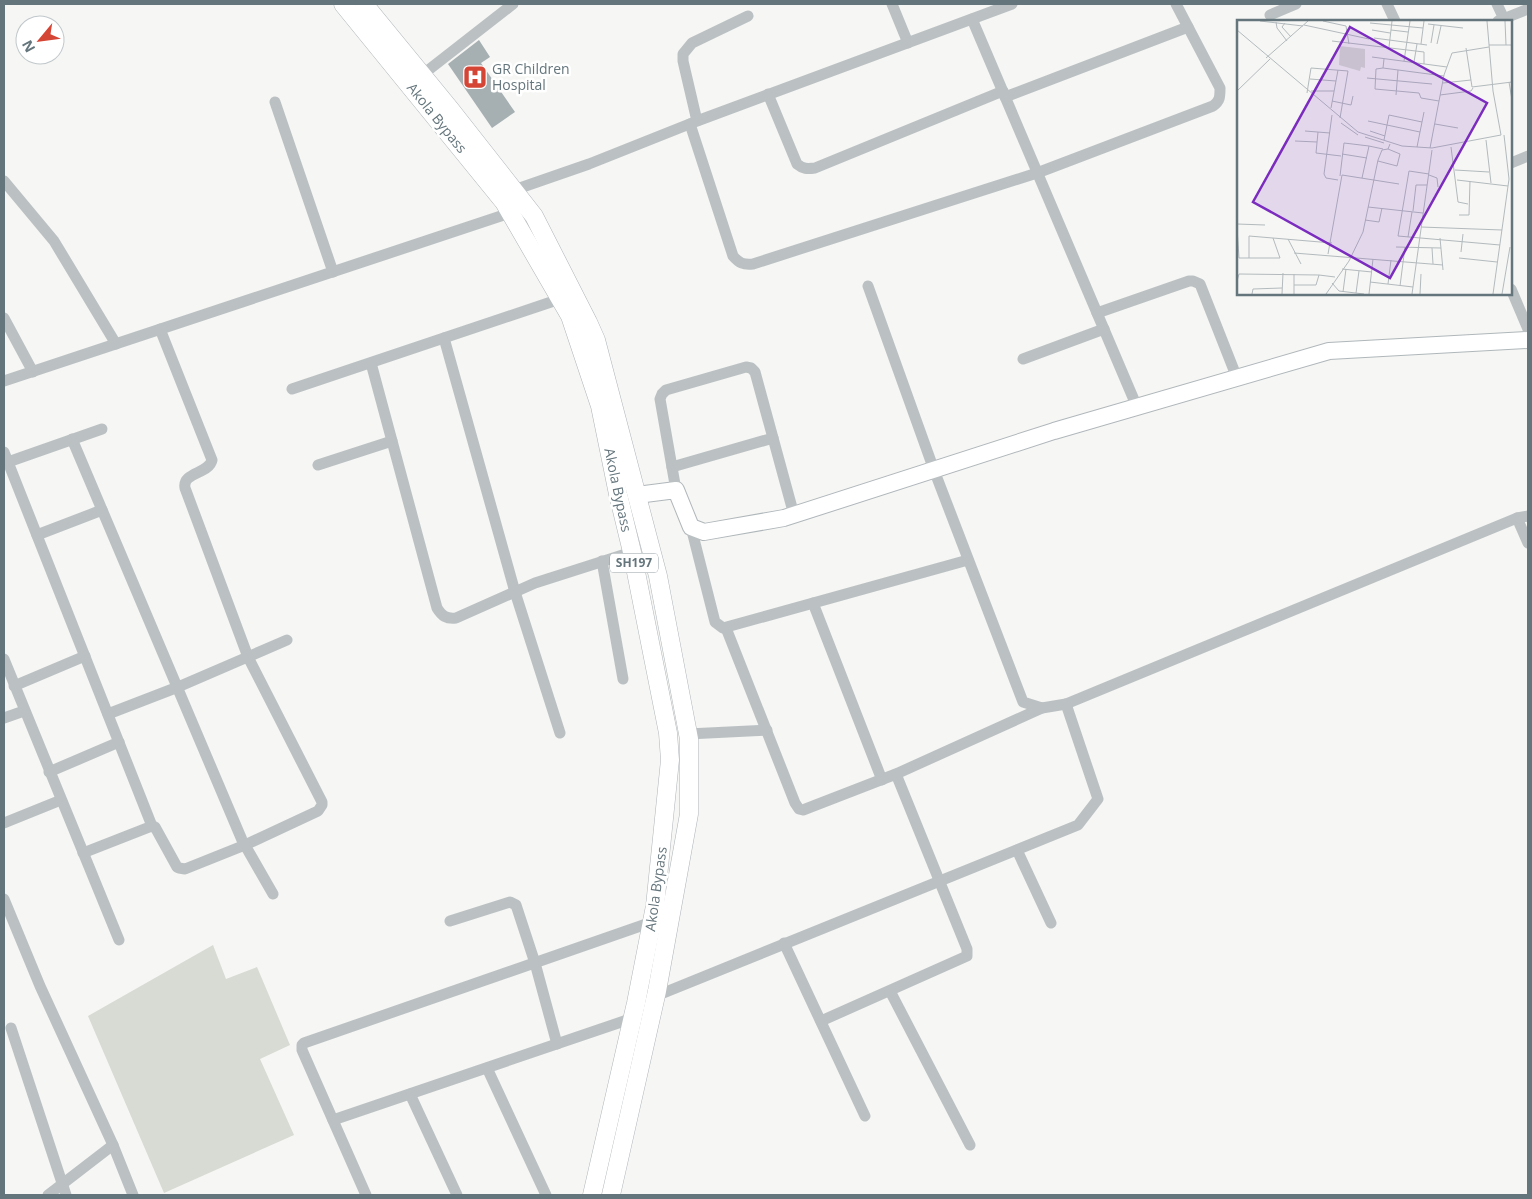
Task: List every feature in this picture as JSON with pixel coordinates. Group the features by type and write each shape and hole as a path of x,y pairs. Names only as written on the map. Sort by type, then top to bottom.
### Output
{"main road":[{"name":"Akola Bypass","path":"343,4 490,184 510,213 570,316 600,406 632,552 668,733 670,760 655,906 642,976 592,1195"},
{"name":"Akola Bypass","path":"364,4 539,223 593,332 659,580 688,734 690,809 661,972 611,1195"},
{"path":"642,976 661,972"}],"street":[{"path":"422,75 513,4"},
{"path":"892,4 908,42"},
{"path":"514,190 590,164 694,122 1012,4"},
{"path":"748,16 692,43 683,54 694,122 733,256 745,265 1038,173 1218,103 1220,88 1176,4"},
{"path":"1265,4 1272,18 1296,4"},
{"path":"1387,4 1395,20"},
{"path":"1497,4 1501,20 1528,9"},
{"path":"972,19 1136,407"},
{"path":"768,94 797,164 802,168 808,169 1004,94 1188,27"},
{"path":"275,102 333,272"},
{"path":"1512,163 1528,156"},
{"path":"4,181 54,242 116,344"},
{"path":"4,381 510,213"},
{"path":"1097,313 1189,281 1196,282 1200,284 1237,378"},
{"path":"868,286 934,470 1023,702 1042,708"},
{"path":"1512,291 1528,329"},
{"path":"292,389 560,299"},
{"path":"4,318 32,372"},
{"path":"1023,359 1104,329"},
{"path":"102,429 6,457 152,826 179,868 185,869 318,811 322,805 318,793 248,657 185,488 186,479 209,466 212,460 160,330"},
{"path":"444,338 515,592 560,733"},
{"path":"692,527 704,532 784,518 1054,431 1329,351 1528,340"},
{"path":"371,363 437,608 442,615 449,619 456,618 535,583 632,552"},
{"path":"794,515 756,372 752,368 746,366 666,390 662,394 660,399 676,490 692,527 715,622 718,626 726,628 968,560"},
{"path":"672,468 773,438"},
{"path":"72,439 245,844 273,894"},
{"path":"318,465 392,441"},
{"path":"636,495 676,490"},
{"path":"37,534 102,510"},
{"path":"726,628 795,804 799,809 803,810 882,780 1042,708 1066,704 1523,517 1528,543"},
{"path":"602,562 623,679"},
{"path":"813,603 882,780"},
{"path":"108,714 178,687 287,640"},
{"path":"14,686 85,656"},
{"path":"4,659 119,940"},
{"path":"656,996 1078,825 1098,799 1066,704"},
{"path":"4,718 24,711"},
{"path":"688,734 767,730"},
{"path":"49,772 119,742"},
{"path":"821,1021 967,956 967,949 896,774"},
{"path":"4,823 61,800"},
{"path":"83,853 152,826"},
{"path":"1017,850 1051,923"},
{"path":"4,899 42,991 113,1145 133,1195"},
{"path":"450,921 510,902 516,905 535,963 557,1044"},
{"path":"366,1195 302,1050 304,1043 652,922"},
{"path":"784,943 865,1116"},
{"path":"890,991 970,1145"},
{"path":"333,1120 632,1018"},
{"path":"12,1028 64,1190"},
{"path":"487,1068 546,1195"},
{"path":"410,1094 457,1195"},
{"path":"48,1195 64,1190 113,1145"}],"shaded area":[{"path":"213,945 226,979 257,967 290,1045 260,1059 294,1135 164,1193 88,1016"}],"building":[{"path":"479,40 490,57 481,63 515,112 492,128 448,64"}],"place":[{"name":"GR Children Hospital","path":"475,77"}]}
